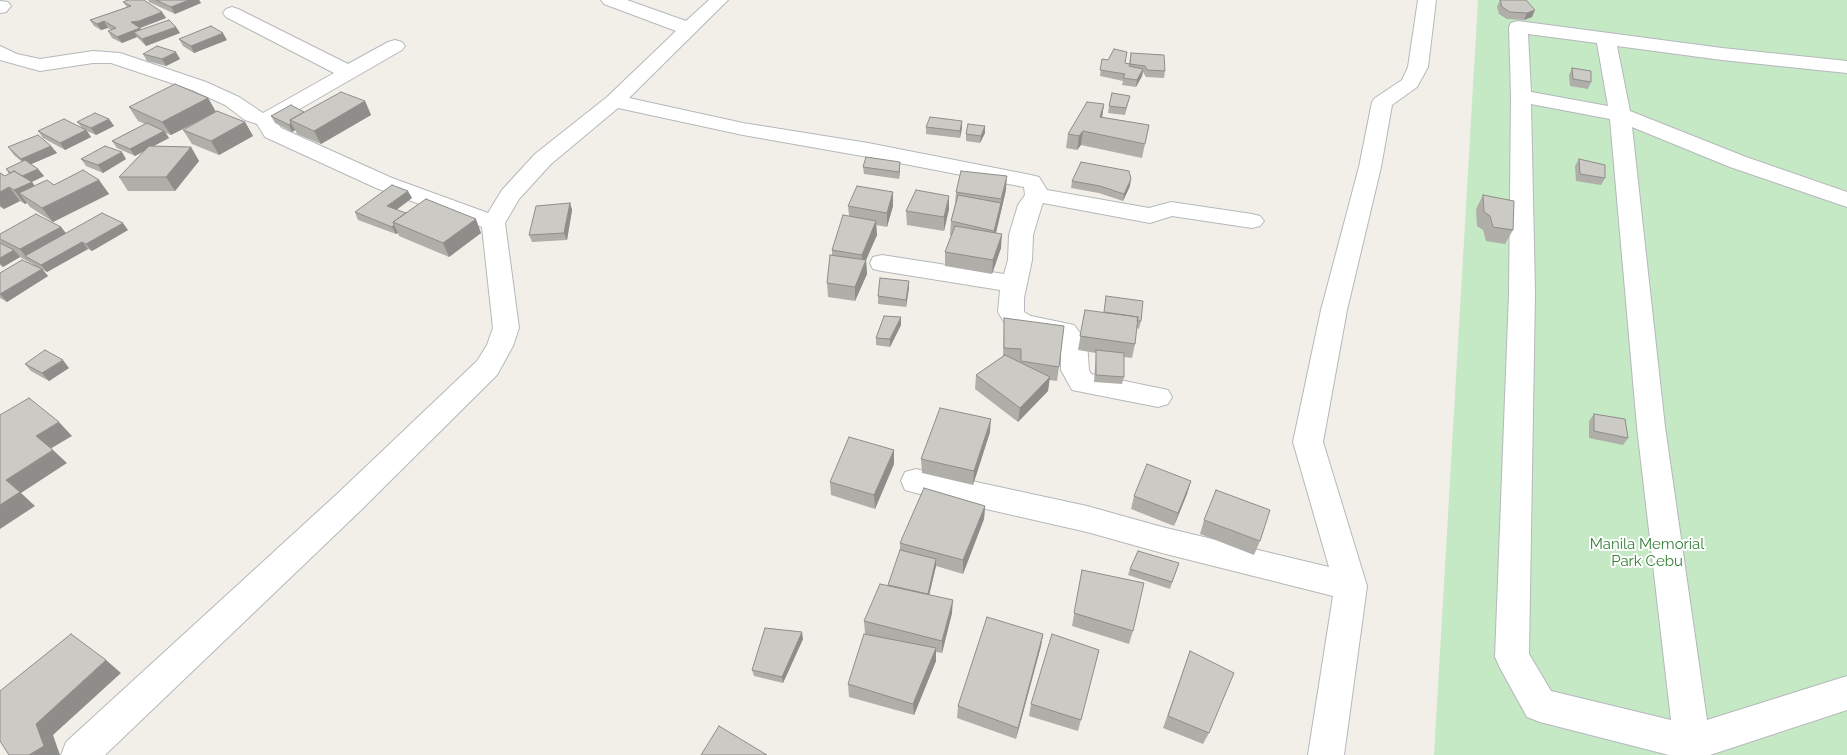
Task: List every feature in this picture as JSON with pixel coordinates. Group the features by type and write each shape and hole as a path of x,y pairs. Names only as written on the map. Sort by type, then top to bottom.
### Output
{"street":[{"path":"610,0 688,29"},
{"path":"79,755 348,503 487,368 500,346 506,328 493,223 510,195 543,159 614,101 719,0"},
{"path":"1326,755 1351,586 1308,442 1334,310 1370,167 1382,102 1410,83 1418,67 1428,0"},
{"path":"232,14 348,72"},
{"path":"1847,67 1518,27 1521,96 1522,293 1512,657 1540,705 1692,744 1847,693"},
{"path":"1606,39 1620,115 1651,427 1692,744"},
{"path":"265,120 395,46"},
{"path":"0,52 10,58 40,65 113,56 142,68 200,86 232,101 252,116 265,120 273,132 384,183 493,223"},
{"path":"1521,96 1620,115 1738,162 1847,200"},
{"path":"614,101 743,129 868,150 1031,182 1036,188 1036,196 1030,205 1021,235 1020,260 1014,284 1011,312 1015,319 1025,324 1065,332 1074,342 1075,370 1082,383 1158,397"},
{"path":"1036,196 1150,216 1171,209 1252,222"},
{"path":"882,263 1014,284"},
{"path":"916,482 1087,519 1162,540 1351,586"}],"green space":[{"name":"Manila Memorial Park Cebu","path":"1478,0 1847,0 1847,755 1434,755"}],"building":[{"path":"128,0 144,0 162,12 139,21 131,22 140,28 117,37 108,31 116,28 104,21 97,24 90,20 131,6 123,2"},
{"path":"156,0 189,0 171,7"},
{"path":"1500,0 1526,0 1535,10 1527,13 1510,12 1502,7"},
{"path":"169,20 176,27 142,39 134,32"},
{"path":"211,26 223,33 191,46 179,39"},
{"path":"157,46 176,52 162,59 143,54"},
{"path":"1114,49 1127,52 1125,63 1130,64 1129,66 1143,69 1137,80 1123,78 1125,74 1100,70 1102,59 1108,60"},
{"path":"1131,53 1164,55 1165,71 1147,70 1145,66 1130,64"},
{"path":"1572,68 1591,71 1591,82 1573,79"},
{"path":"175,84 208,98 162,122 129,107"},
{"path":"341,92 365,101 314,131 290,120"},
{"path":"1112,93 1130,96 1126,108 1109,106"},
{"path":"1087,102 1104,104 1100,117 1149,125 1145,144 1083,131 1079,136 1068,134"},
{"path":"291,105 304,112 290,120 291,123 289,125 271,116"},
{"path":"217,111 245,122 211,141 183,130"},
{"path":"95,113 109,119 91,128 77,122"},
{"path":"930,117 962,121 960,131 926,127"},
{"path":"64,119 86,130 60,143 38,131"},
{"path":"147,123 164,131 130,149 112,141"},
{"path":"968,124 985,126 981,136 966,134"},
{"path":"38,135 51,146 21,159 8,147"},
{"path":"105,146 122,152 98,165 81,159"},
{"path":"149,146 191,147 166,177 119,177"},
{"path":"866,157 900,162 899,172 863,167"},
{"path":"1579,159 1605,165 1605,178 1580,174"},
{"path":"25,160 38,169 22,176 14,171 11,173 6,169"},
{"path":"1081,162 1129,171 1131,179 1124,194 1100,186 1072,181"},
{"path":"83,170 99,180 42,208 19,193 47,180 54,185"},
{"path":"14,171 32,182 14,190 9,187 0,192 0,173 5,176"},
{"path":"961,171 1007,176 1001,199 956,192"},
{"path":"392,185 408,191 387,206 406,213 393,222 394,225 392,227 355,212"},
{"path":"857,186 893,192 887,213 848,206"},
{"path":"916,190 949,196 944,217 906,211"},
{"path":"958,195 1001,203 994,231 951,221"},
{"path":"1483,195 1514,201 1513,230 1493,227 1490,216 1484,212"},
{"path":"426,199 476,219 443,243 393,222"},
{"path":"570,203 564,233 529,235 536,206"},
{"path":"102,213 123,223 86,244 82,242 41,265 25,256"},
{"path":"36,214 61,227 20,249 0,239 0,234"},
{"path":"843,215 876,221 862,255 832,250"},
{"path":"955,226 1002,234 993,260 945,252"},
{"path":"0,243 14,250 0,258"},
{"path":"830,255 866,260 855,287 827,283"},
{"path":"22,260 42,269 0,294 0,273"},
{"path":"880,278 909,281 906,300 878,296"},
{"path":"1106,296 1143,301 1141,321 1137,321 1138,317 1104,312"},
{"path":"1085,310 1138,317 1135,344 1080,336"},
{"path":"884,316 901,317 890,339 876,338"},
{"path":"1004,318 1064,326 1059,367 1021,361 1021,349 1004,348"},
{"path":"45,350 63,360 42,373 25,364"},
{"path":"1096,350 1124,353 1124,377 1096,375"},
{"path":"1005,355 1050,377 1020,408 976,375"},
{"path":"29,398 59,422 36,436 53,450 6,480 20,492 0,505 0,415"},
{"path":"940,408 991,419 974,471 921,459"},
{"path":"1594,414 1625,419 1628,438 1594,431"},
{"path":"849,437 894,450 874,495 830,482"},
{"path":"1147,464 1191,481 1178,513 1134,496"},
{"path":"924,488 985,506 963,560 900,543"},
{"path":"1216,490 1270,510 1260,541 1204,520"},
{"path":"900,550 936,559 928,594 888,585"},
{"path":"1138,551 1179,563 1172,582 1130,569"},
{"path":"1082,570 1144,583 1133,631 1074,613"},
{"path":"880,584 953,600 942,641 864,621"},
{"path":"987,617 1043,634 1018,728 958,706"},
{"path":"765,628 802,632 782,677 752,670"},
{"path":"71,634 106,660 36,724 44,746 29,755 9,755 0,741 0,691"},
{"path":"864,634 936,648 913,704 848,684"},
{"path":"1052,634 1099,650 1081,720 1031,704"},
{"path":"1190,651 1234,673 1209,733 1168,716"},
{"path":"719,726 767,755 701,755"}]}
